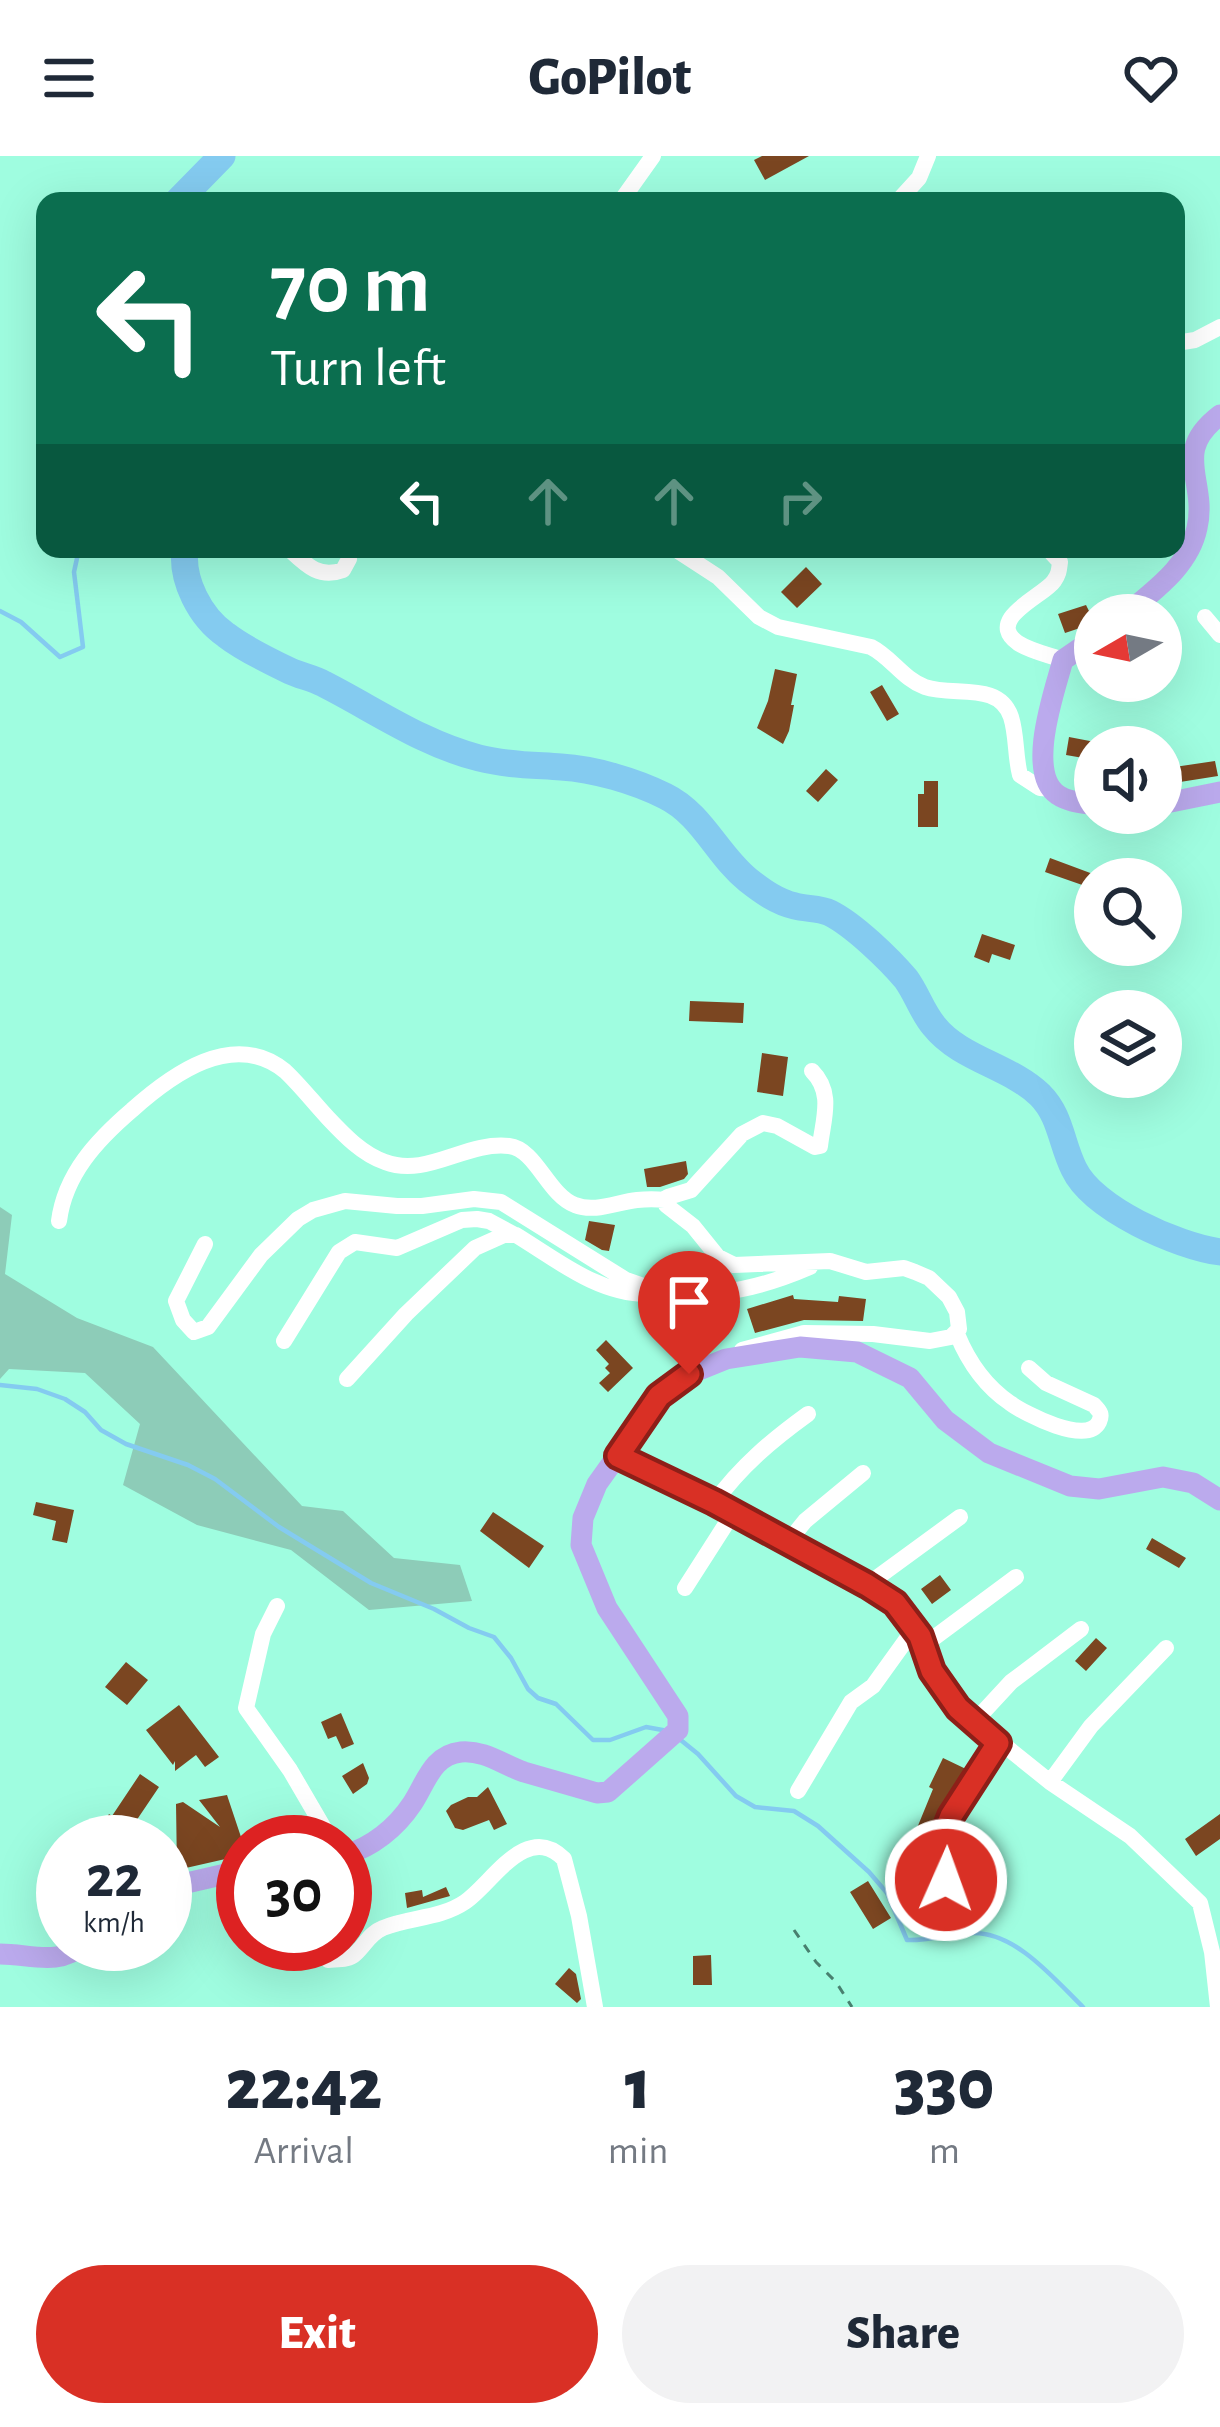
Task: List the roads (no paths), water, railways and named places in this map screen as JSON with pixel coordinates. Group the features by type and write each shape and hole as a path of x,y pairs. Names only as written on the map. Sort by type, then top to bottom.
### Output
{"main road":[{"path":"1185,553 1197,531 1195,442 1220,415"},
{"path":"1150,594 1174,574 1183,558"},
{"path":"1074,652 1063,660 1041,746 1052,789 1074,800"},
{"path":"1182,800 1220,792"},
{"path":"372,1842 403,1816 442,1758 461,1752 485,1754 518,1770 608,1792 678,1730 678,1716 607,1608 581,1544 583,1518 597,1484 659,1396 689,1374 726,1359 800,1347 857,1352 910,1378 945,1420 989,1453 1070,1486 1099,1489 1162,1477 1193,1484 1220,1500"},
{"path":"0,1954 36,1957"}],"street":[{"path":"627,192 653,156"},
{"path":"906,192 919,178 928,156"},
{"path":"1185,342 1220,327"},
{"path":"300,558 318,573 333,574 343,570 349,558"},
{"path":"689,558 718,577 759,617 778,627 871,646 922,686 986,693 1002,701 1011,718 1020,775 1040,788 1052,789"},
{"path":"1056,558 1060,562 1054,583 1014,612 1009,628 1020,644 1063,660"},
{"path":"1204,617 1220,635"},
{"path":"59,1221 76,1171 112,1127 190,1066 231,1054 265,1060 283,1070 343,1133 380,1161 410,1168 510,1145 529,1156 565,1200 597,1207 665,1200 692,1190 742,1135 763,1123 820,1146 826,1101 820,1079 812,1071"},
{"path":"205,1244 176,1301 183,1321 194,1332 208,1327 261,1255 298,1219 345,1201 397,1206 473,1198 501,1202 626,1280 678,1293"},
{"path":"665,1200 670,1211 693,1226 725,1262 747,1266 830,1261 866,1272 904,1268 928,1278 949,1297 957,1312 957,1334 974,1369 1006,1401 1067,1429 1091,1429 1098,1424 1099,1409 1046,1383 1029,1368"},
{"path":"284,1341 340,1252 355,1242 398,1248 462,1220 489,1221 595,1283 624,1294 712,1295 752,1288 821,1262"},
{"path":"347,1379 475,1248 503,1235 516,1235"},
{"path":"726,1359 764,1342 804,1333 873,1334 917,1341 957,1334"},
{"path":"714,1502 754,1456 808,1414"},
{"path":"618,1456 714,1502 895,1603 958,1708 1050,1783 1130,1836 1200,1903 1218,2007"},
{"path":"788,1542 805,1521 863,1473"},
{"path":"686,1588 733,1513"},
{"path":"867,1585 960,1517"},
{"path":"798,1791 851,1702 873,1686 918,1637 1016,1576"},
{"path":"277,1606 263,1634 247,1708 316,1815"},
{"path":"974,1722 1011,1682 1081,1629"},
{"path":"1050,1783 1091,1726 1166,1648"},
{"path":"954,1915 939,1846 951,1816 998,1743"},
{"path":"372,1937 381,1928 462,1905 501,1864 546,1847 564,1859 595,2007"}],"waterway":[{"path":"187,192 222,156"},
{"path":"0,611 21,622 60,657 83,647 74,572 77,558"},
{"path":"185,558 189,585 201,608 226,635 265,659 458,752 499,762 600,773 641,785 678,804 748,880 782,902 826,911 850,926 906,979 945,1037 1040,1095 1057,1121 1074,1169 1099,1198 1160,1234 1220,1252"},
{"path":"0,1385 37,1389 65,1399 126,1444 215,1479 279,1527 371,1583 494,1637 528,1689 556,1704 593,1740 610,1740 646,1727 668,1731"},
{"path":"677,1737 736,1796 755,1807 794,1811 818,1826 887,1893 907,1940 990,1935 1020,1949 1083,2007"}]}
